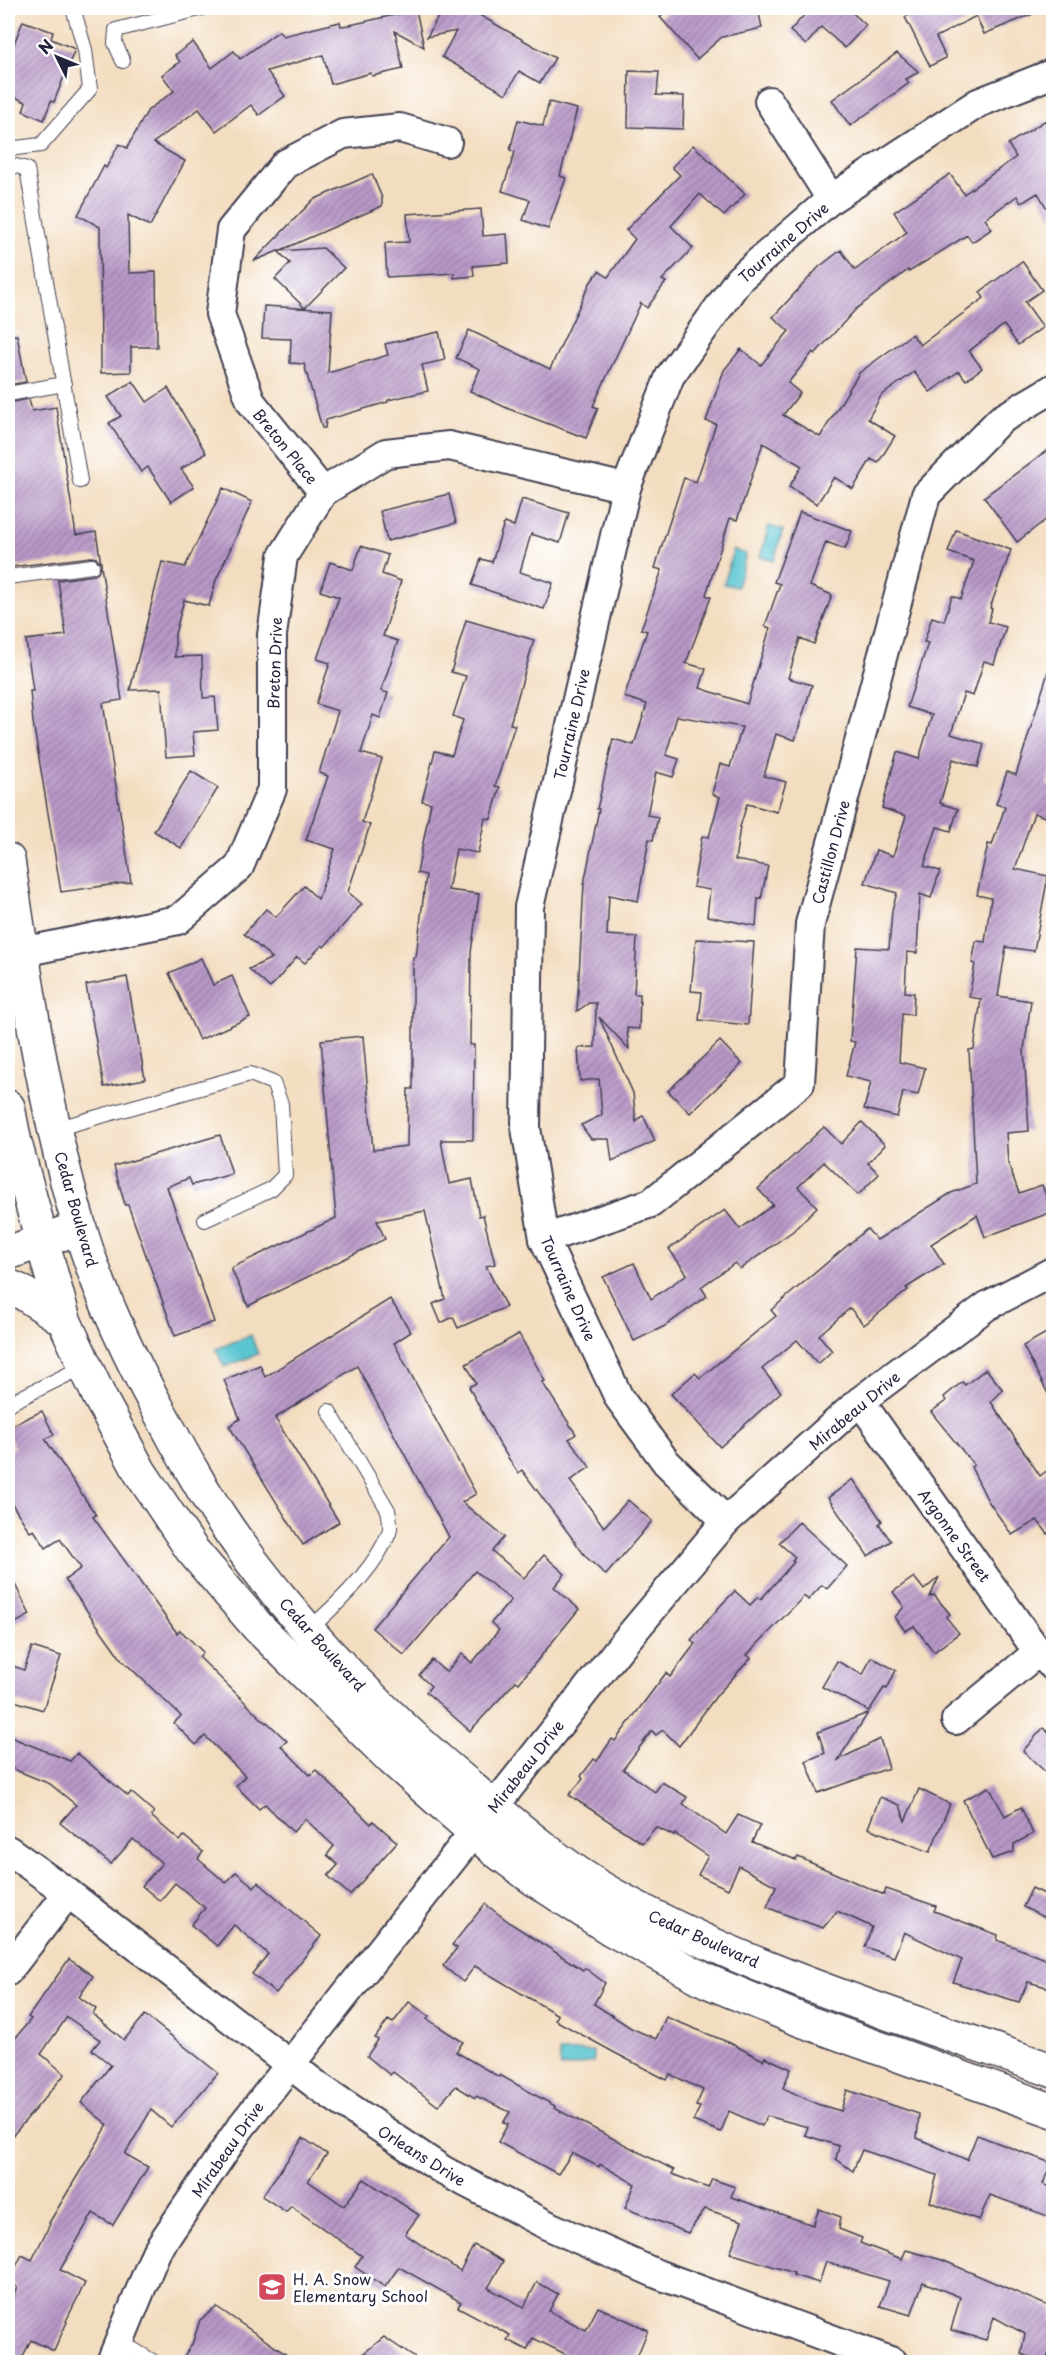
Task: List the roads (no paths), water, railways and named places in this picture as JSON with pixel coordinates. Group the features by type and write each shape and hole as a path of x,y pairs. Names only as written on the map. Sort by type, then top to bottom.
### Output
{"street":[{"name":"Tourraine Drive","path":"726,1521 666,1462 619,1398 544,1239 526,1128 529,908 626,488 670,376 739,279 831,200 978,103 1053,73"},
{"path":"769,101 831,200"},
{"name":"Breton Place","path":"323,492 250,402 220,314 231,230 285,164 343,134 400,128 447,142"},
{"name":"Castillon Drive","path":"544,1239 651,1203 800,1083 810,924 926,495 1000,420 1053,388"},
{"name":"Breton Drive","path":"14,953 178,920 239,867 272,789 272,635 283,556 323,492 386,453 449,446 626,488"},
{"name":"Cedar Boulevard","path":"8,861 14,953 69,1190 80,1228 105,1296 138,1371 178,1446 226,1525 282,1601 348,1674 414,1738 558,1861 612,1894 677,1927 808,1984 1053,2071"},
{"name":"Cedar Boulevard","path":"8,1114 20,1209 42,1240 64,1320 140,1472 192,1550 258,1627 393,1760 474,1832 537,1881 611,1929 707,1981 801,2020 1053,2111"},
{"path":"20,1209 69,1190"},
{"path":"8,1253 80,1228"},
{"name":"Mirabeau Drive","path":"115,2352 156,2252 240,2128 617,1650 726,1521 860,1401 987,1306 1053,1271"},
{"path":"8,1286 20,1291 64,1320"},
{"name":"Argonne Street","path":"860,1401 1046,1659"},
{"path":"956,1720 1046,1659"},
{"name":"Orleans Drive","path":"8,1850 68,1893 289,2065 444,2171 549,2226 657,2274 893,2362"},
{"path":"8,1971 68,1893"}],"lane":[{"path":"8,149 41,146 90,89 85,50 73,8"},
{"path":"123,61 115,43 116,30 203,8"},
{"path":"8,167 16,166 27,169 80,481"},
{"path":"8,394 64,384"},
{"path":"8,577 93,566"},
{"path":"55,1130 250,1074 273,1083 281,1104 285,1175 271,1189 205,1220"},
{"path":"8,1404 86,1366"},
{"path":"308,1630 333,1608 370,1566 390,1532 391,1522 388,1510 329,1411"},
{"path":"115,2352 154,2362"}],"water":[{"path":"769,526 783,530 774,561 760,557"},
{"path":"733,550 746,554 737,587 724,584"},
{"path":"251,1335 258,1354 224,1367 216,1349"},
{"path":"593,2051 593,2062 561,2068 559,2052"}],"place":[{"name":"H. A. Snow Elementary School","path":"272,2287"}]}
